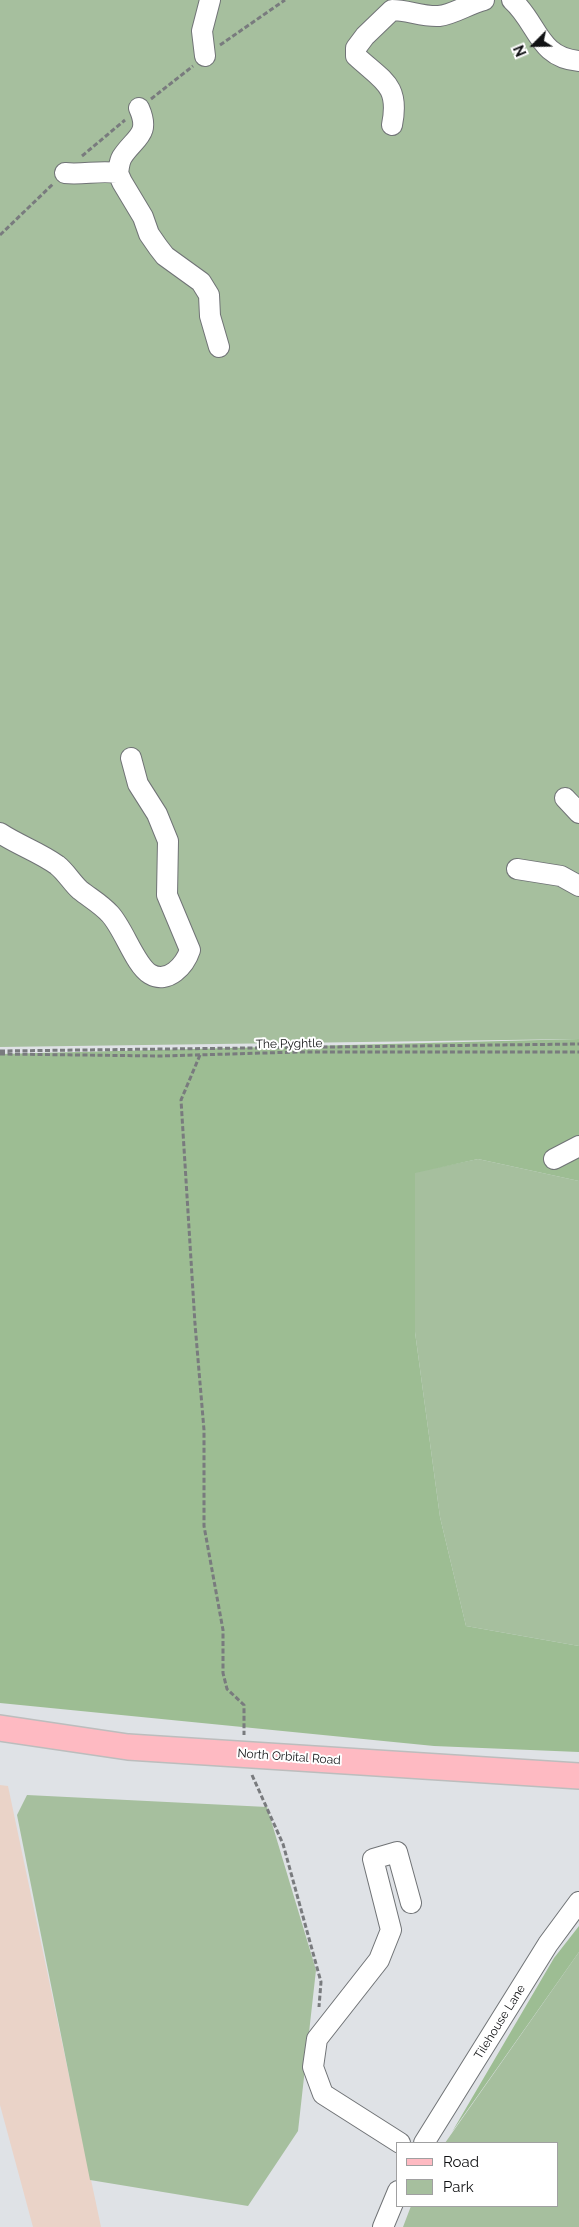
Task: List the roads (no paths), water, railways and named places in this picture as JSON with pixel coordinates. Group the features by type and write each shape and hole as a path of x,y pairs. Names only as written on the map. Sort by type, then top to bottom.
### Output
{"main road":[{"name":"North Orbital Road","path":"0,1728 128,1746 579,1776"}],"street":[{"path":"206,56 202,31 210,0"},
{"path":"392,125 394,98 392,90 381,77 356,56 356,48 364,36 392,10 403,10 419,15 440,16 484,0"},
{"path":"512,0 520,7 536,33 556,56 566,60 579,61"},
{"path":"140,108 144,120 143,131 121,159 118,173 158,247 165,256 201,282 209,295 210,316 219,346"},
{"path":"65,172 79,174 118,173"},
{"path":"0,833 59,866 80,890 96,900 111,915 126,937 142,967 151,975 164,977 176,971 186,962 190,950 168,895 168,841 157,814 144,797 138,784 131,758"},
{"path":"565,798 579,813"},
{"path":"517,869 561,876 579,886"},
{"path":"554,1159 579,1146"},
{"path":"398,2142 323,2094 313,2067 317,2039 379,1960 391,1930 373,1859 397,1852 411,1903"},
{"name":"Tilehouse Lane","path":"425,2142 548,1944 579,1902"},
{"path":"383,2227 396,2196"}]}
